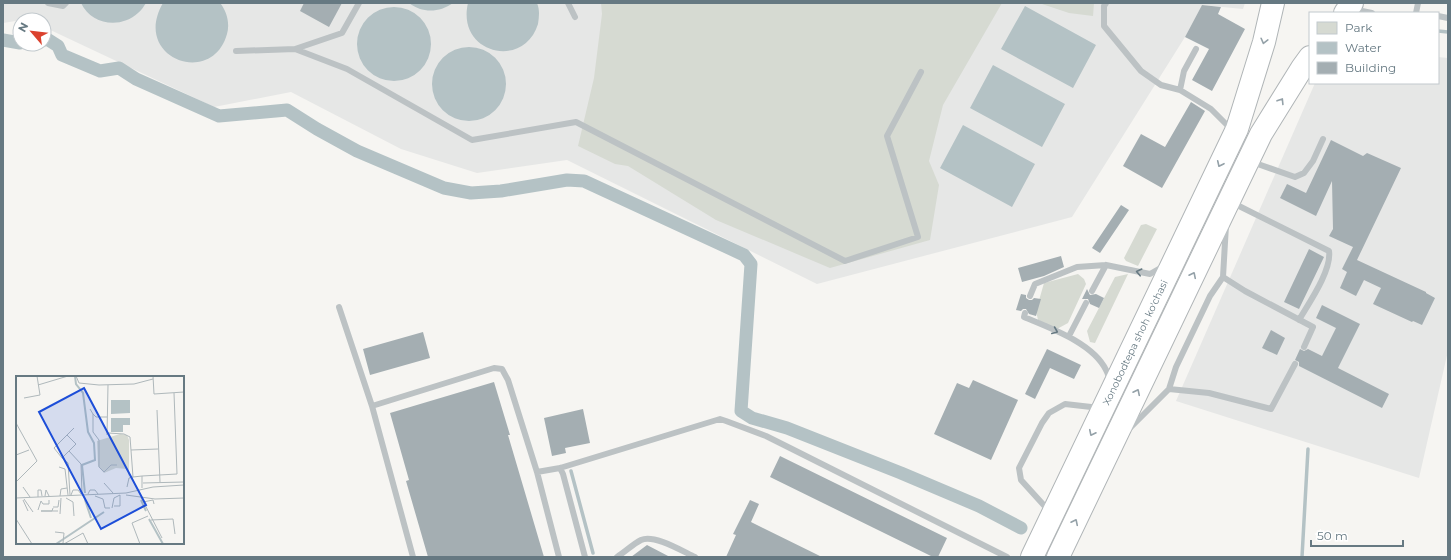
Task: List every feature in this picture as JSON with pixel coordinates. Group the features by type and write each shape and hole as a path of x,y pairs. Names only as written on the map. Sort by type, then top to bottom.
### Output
{"highway":[{"name":"Xonobodtepa shoh ko'chasi","path":"1032,557 1236,131 1264,42 1273,3"},
{"path":"1058,557 1261,134 1309,59"},
{"path":"1145,322 1166,332"}],"lane":[{"path":"48,3 63,6 66,3"},
{"path":"236,51 295,49 342,33 359,3"},
{"path":"568,3 575,18"},
{"path":"1106,3 1104,6 1104,26 1141,71 1161,84 1180,90 1211,109 1236,131"},
{"path":"1349,8 1367,12"},
{"path":"295,49 347,69 472,140 576,122 845,261 918,237 887,136 921,72"},
{"path":"1180,90 1184,71 1196,49"},
{"path":"1248,161 1295,177 1304,173 1313,161 1323,139"},
{"path":"1110,449 1169,388 1176,367 1210,296 1223,277 1228,202 1329,251 1330,258 1328,268 1299,320"},
{"path":"1030,296 1035,284 1077,267 1106,265 1150,274 1174,261"},
{"path":"1092,291 1106,265"},
{"path":"1223,277 1245,291 1313,327 1304,347"},
{"path":"1069,336 1086,303"},
{"path":"339,307 372,406 414,557"},
{"path":"1025,313 1024,317 1069,336 1097,357 1106,370 1108,399 1065,404 1049,413 1042,423 1019,468 1021,480 1052,515"},
{"path":"1169,388 1209,393 1271,409 1295,364"},
{"path":"372,406 494,368 502,369 508,380 537,472 558,557"},
{"path":"537,472 560,468 720,420 726,421 766,436 1007,557"},
{"path":"560,468 563,474 585,557"},
{"path":"618,557 642,540 651,538 695,557"}],"shaded area":[{"path":"3,3 1245,3 1243,9 1202,5 1185,37 1072,217 817,284 567,160 477,173 401,149 291,92 214,107 52,31 52,12 12,12 12,22 3,23"},
{"path":"1439,57 1448,58 1448,351 1419,478 1176,401 1315,84 1439,84"}],"green space":[{"path":"601,3 1002,3 943,105 929,161 939,185 930,240 830,268 716,220 628,166 615,164 578,146 594,78 602,14"},
{"path":"1039,3 1094,3 1093,16 1069,13"},
{"path":"1146,224 1157,229 1138,266 1126,261 1124,258 1141,225"},
{"path":"1078,274 1084,279 1086,284 1068,323 1057,329 1038,320 1036,311 1044,283"},
{"path":"1128,274 1095,343 1090,342 1087,331 1115,277"}],"water":[{"path":"81,3 146,3 140,11 131,18 115,23 99,20 92,16"},
{"path":"163,3 220,3 226,14 228,26 227,34 219,50 206,60 192,62 177,59 165,51 157,39 156,22"},
{"path":"409,3 453,3 442,9 425,10 419,9"},
{"path":"468,3 537,3 539,11 538,24 530,38 519,47 507,51 493,50 481,44 472,34 467,20"},
{"path":"1025,6 1096,45 1073,88 1001,49"},
{"path":"394,7 408,10 420,18 428,30 431,44 428,58 420,70 408,78 394,81 380,78 368,70 360,58 357,44 360,30 368,18 380,10"},
{"path":"469,47 483,50 495,58 503,70 506,84 503,98 495,110 483,118 469,121 455,118 443,110 435,98 432,84 435,70 443,58 455,50"},
{"path":"993,65 1065,104 1042,147 970,108"},
{"path":"963,125 1035,164 1012,207 940,168"}],"building":[{"path":"304,3 342,3 329,27 300,11"},
{"path":"1202,5 1221,7 1218,14 1245,29 1212,91 1192,80 1209,49 1185,37"},
{"path":"1191,102 1205,111 1162,188 1123,166 1141,134 1165,147"},
{"path":"1331,140 1363,156 1367,153 1401,168 1357,260 1426,292 1435,298 1422,325 1373,304 1381,288 1364,280 1356,296 1340,288 1347,272 1342,269 1353,247 1329,236 1333,229 1332,181 1316,216 1280,198 1287,184 1306,193"},
{"path":"1121,205 1129,210 1100,253 1092,248"},
{"path":"1309,249 1324,257 1299,309 1284,302"},
{"path":"1061,256 1064,267 1044,276 1022,282 1018,268"},
{"path":"1087,289 1090,295 1096,294 1104,298 1099,308 1090,304 1088,299 1082,299"},
{"path":"1021,294 1026,295 1026,298 1029,300 1034,298 1041,299 1036,316 1029,314 1026,309 1021,311 1016,310"},
{"path":"1322,305 1360,324 1338,368 1389,394 1382,408 1299,366 1299,362 1295,360 1300,349 1304,351 1308,349 1322,356 1336,328 1316,318"},
{"path":"1271,330 1285,338 1277,355 1262,348"},
{"path":"423,332 430,358 370,375 363,349"},
{"path":"1047,349 1081,365 1074,379 1050,368 1035,399 1025,394"},
{"path":"973,380 1018,400 991,460 934,434 957,383 969,388"},
{"path":"494,382 544,557 428,557 406,481 409,480 390,413"},
{"path":"583,409 590,443 565,448 566,453 552,456 544,418"},
{"path":"780,456 947,538 938,557 933,557 770,477"},
{"path":"750,500 759,504 751,522 822,557 726,557 736,535 733,534"},
{"path":"647,545 670,557 631,557"}],"waterway":[{"path":"1439,31 1448,32"},
{"path":"3,40 12,42"},
{"path":"52,42 58,46 62,55 100,71 119,68 136,79 219,116 287,110 317,129 357,151 444,188 471,193 501,191 567,180 584,181 744,255 751,264 741,411 752,418 787,428 901,473 979,506 1021,528"},
{"path":"1302,557 1308,449"},
{"path":"571,471 593,553"}]}
